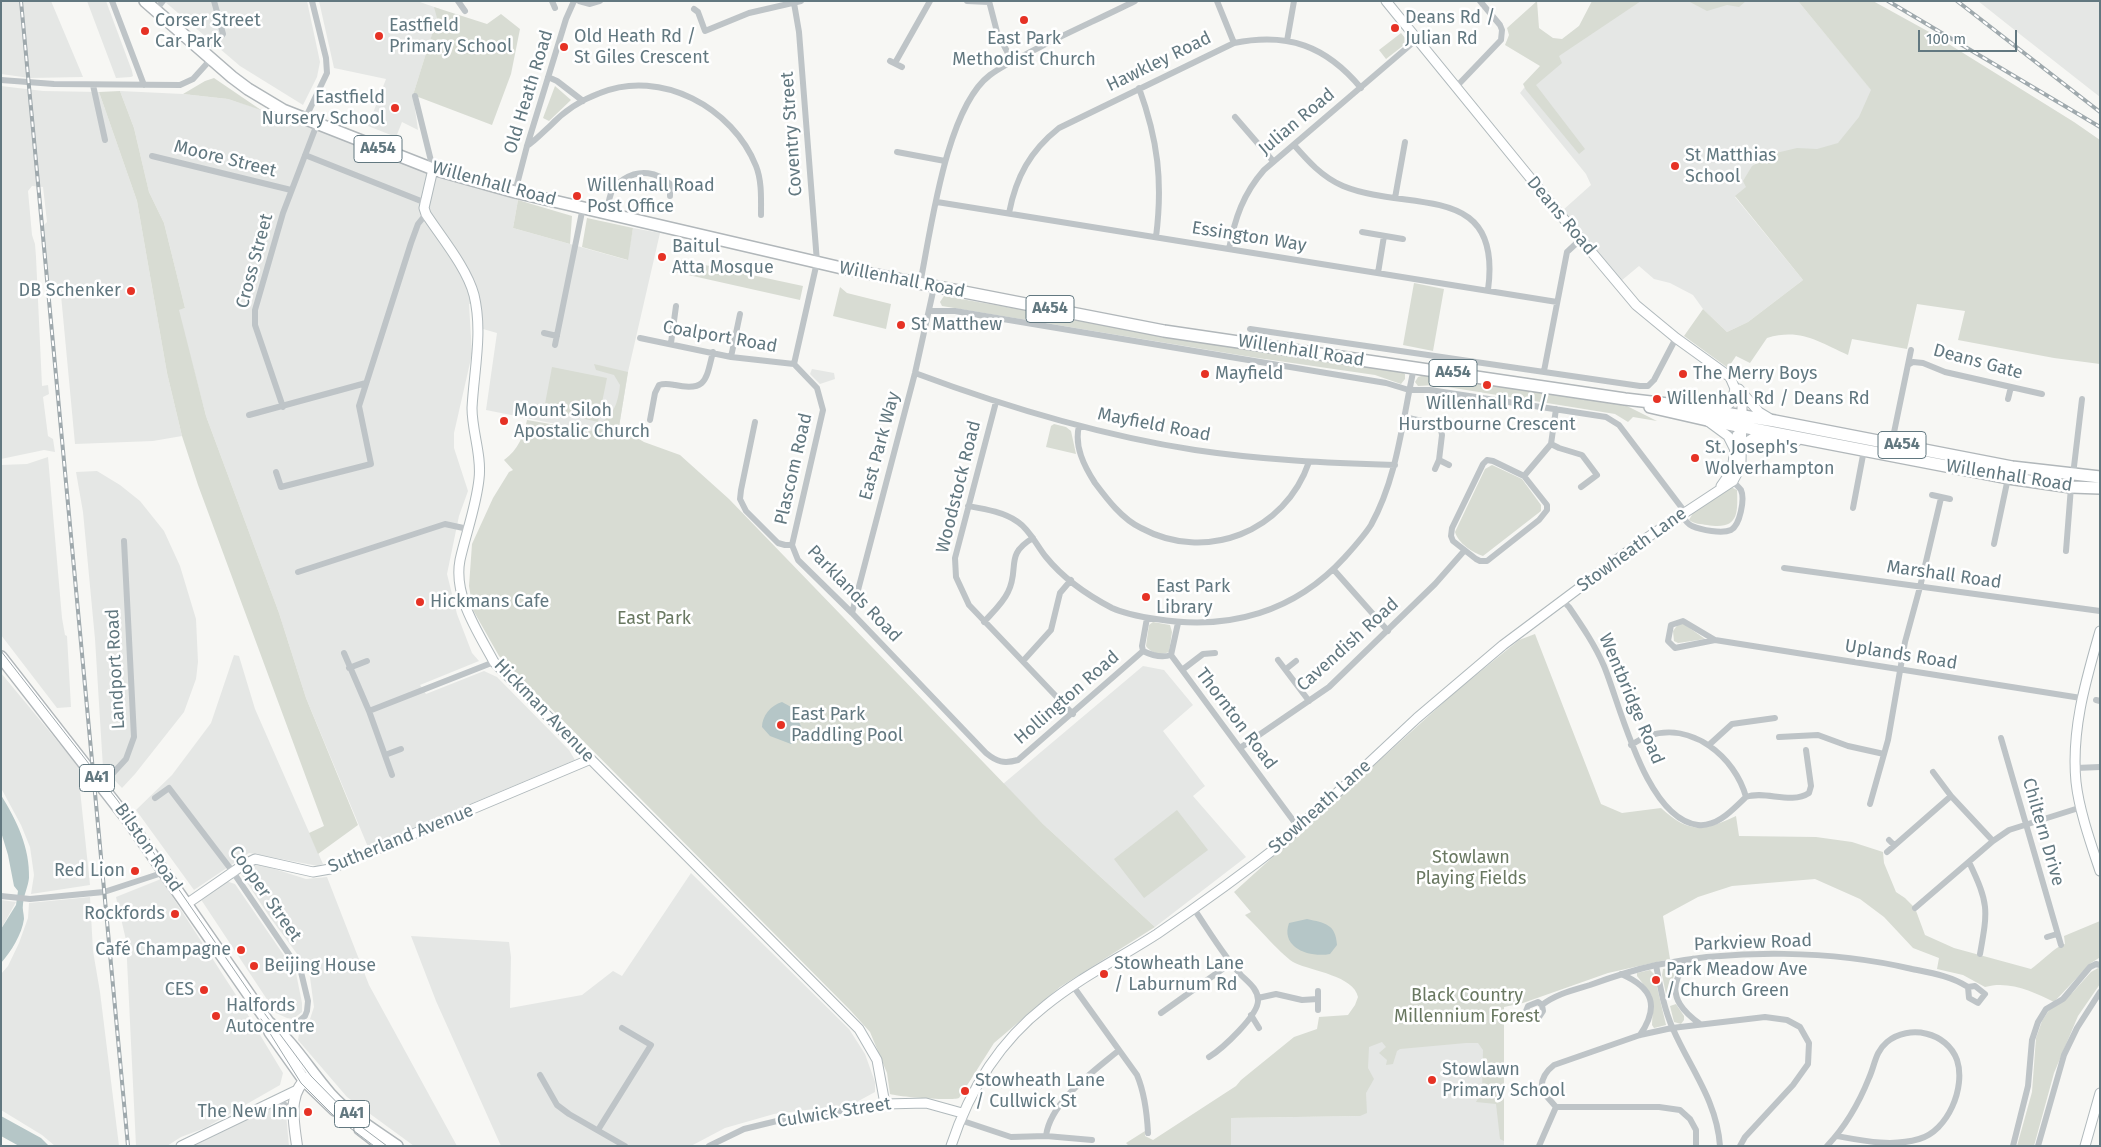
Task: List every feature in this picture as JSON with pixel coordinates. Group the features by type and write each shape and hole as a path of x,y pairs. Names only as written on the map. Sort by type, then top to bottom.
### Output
{"highway":[{"name":"A454","path":"145,1 159,5 211,59"},
{"name":"Willenhall Road","path":"211,59 261,98 317,124 433,169 515,192 817,262 1164,331 1668,404 1710,416 1741,421 1864,450 2008,478 2071,487 2100,488"},
{"name":"Willenhall Road","path":"1741,421 1775,421 1965,459 2077,476 2100,476"},
{"name":"Bilston Road","path":"1,657 102,784 188,903 268,1022 283,1035 309,1077 340,1104 397,1146"},
{"name":"Bilston Road","path":"268,1022 270,1032 347,1120 382,1146"}],"main road":[{"path":"297,1146 294,1114 295,1091 309,1077"}],"street":[{"path":"112,1 144,85"},
{"path":"214,1 223,34 214,46"},
{"path":"305,119 327,73 326,58 312,1"},
{"path":"458,1 465,11"},
{"name":"Old Heath Road","path":"515,192 548,77 566,19 574,1"},
{"path":"579,1 590,4 600,1"},
{"path":"694,9 698,12 706,32 749,13 801,1"},
{"path":"896,64 930,1"},
{"path":"967,1 989,2 997,32 1012,61"},
{"path":"920,284 945,161 955,128 968,103 988,76 1012,61 1135,1"},
{"path":"1217,1 1234,43"},
{"path":"1287,41 1294,1"},
{"name":"Deans Road","path":"1386,1 1416,40 1636,305 1676,338 1730,377 1742,404 1741,421"},
{"path":"1456,87 1501,40 1502,30 1500,25 1480,1"},
{"name":"Coventry Street","path":"794,3 817,262"},
{"name":"Hawkley Road","path":"1008,213 1020,175 1040,144 1059,128 1234,43 1263,38 1287,41 1309,47 1329,58 1361,88"},
{"name":"Julian Road","path":"1229,249 1234,224 1245,195 1257,177 1273,161 1416,40"},
{"path":"1,80 34,84 172,86 193,80 211,59"},
{"path":"548,77 557,81 565,89 583,100"},
{"path":"92,85 105,140"},
{"path":"527,146 536,141 569,109 583,100 612,89 632,86 658,88 683,94 716,112 739,135 748,148 757,168 760,181 761,215"},
{"path":"1139,88 1154,132 1159,163 1160,199 1156,237"},
{"path":"276,472 281,487 371,464 359,406 411,243 418,224 426,214 424,208 433,169 415,96"},
{"path":"1235,117 1273,161"},
{"name":"Cross Street","path":"283,406 255,326 256,310 291,190 317,124"},
{"path":"1395,198 1405,142"},
{"path":"1294,145 1312,165 1332,180 1360,191 1437,204 1454,209 1473,223 1484,238 1489,252 1488,290"},
{"path":"897,152 945,161"},
{"path":"305,155 426,203"},
{"name":"Moore Street","path":"152,156 291,190"},
{"path":"607,212 613,189 638,172 651,173 664,178 670,184 670,196"},
{"name":"Essington Way","path":"937,202 1557,302"},
{"path":"555,345 583,207"},
{"name":"Hickman Avenue","path":"426,214 467,276 475,297 478,338 472,408 480,478 460,562 462,595 471,620 494,662 858,1028 877,1060 885,1104"},
{"path":"1362,232 1404,240"},
{"path":"1378,273 1384,236"},
{"path":"1544,371 1567,252 1581,239"},
{"path":"794,364 817,262"},
{"name":"East Park Way","path":"852,613 914,373 934,286"},
{"path":"671,343 676,306"},
{"name":"Willenhall Road","path":"929,310 955,311 1386,383 1409,390 1430,390 1606,417 1619,425 1692,526 1722,532 1730,530 1735,526 1739,518 1742,496 1741,490 1733,481"},
{"path":"731,357 740,314"},
{"name":"Willenhall Road","path":"1250,329 1648,386 1654,380 1676,338"},
{"path":"544,333 557,336"},
{"path":"1273,347 1275,333"},
{"name":"Coalport Road","path":"640,338 731,357 794,364"},
{"path":"1890,455 1911,350"},
{"path":"650,420 655,393 659,385 667,384 689,388 700,385 706,378 713,352"},
{"name":"Deans Gate","path":"1908,365 1913,362 1923,363 1945,372 2042,394"},
{"name":"Plascom Road","path":"792,545 824,410 817,388 794,364"},
{"path":"968,506 1010,516 1020,522 1048,560 1070,580 1113,608 1147,618 1178,623 1214,623 1254,616 1287,602 1313,588 1334,570 1355,547 1370,526 1383,499 1395,465 1414,368"},
{"name":"Mayfield Road","path":"914,373 996,402 1079,426 1193,450 1308,462 1395,465"},
{"path":"249,415 366,383"},
{"path":"1735,385 1732,401 1710,416 1738,450 1753,438 1762,437 1784,441 1817,440"},
{"path":"1735,385 1759,412 1775,421"},
{"path":"2008,399 2011,387"},
{"path":"2077,476 2082,398"},
{"name":"Woodstock Road","path":"996,402 955,558 956,577 969,605 1073,714"},
{"path":"1524,476 1551,444 1556,409"},
{"path":"1404,417 1440,426 1442,435 1439,460 1435,469"},
{"name":"Stowheath Lane","path":"1720,489 1732,470 1738,450 1741,421"},
{"name":"Parklands Road","path":"756,422 741,490 742,505 778,543 785,546 792,545 798,560 852,613 986,753 996,761 1008,763"},
{"path":"1079,426 1077,439 1088,472 1121,514 1140,528 1175,540 1196,544 1212,543 1245,533 1268,518 1298,488 1308,462"},
{"path":"1551,444 1582,455 1597,475 1581,487"},
{"name":"Stowheath Lane","path":"952,1146 961,1117 982,1076 1012,1038 1045,1006 1194,909 1286,840 1417,718 1503,645 1683,513 1733,481 1740,468 1738,450"},
{"path":"1853,508 1864,450"},
{"path":"1439,460 1448,465"},
{"path":"1487,460 1493,461 1524,476 1547,505 1546,514 1487,561 1480,561 1464,551 1453,541 1451,536 1452,528 1483,464 1487,460"},
{"path":"1994,544 2008,478"},
{"path":"2066,551 2071,487"},
{"path":"1932,495 1950,499"},
{"path":"1870,804 1884,754 1899,670 1941,498"},
{"path":"298,572 445,524 468,530"},
{"path":"984,622 1008,593 1016,554 1024,543 1033,538"},
{"name":"Landport Road","path":"102,784 126,759 134,737 124,540"},
{"name":"Cavendish Road","path":"1240,748 1329,687 1435,584 1464,551"},
{"name":"Marshall Road","path":"1784,568 2100,611"},
{"path":"1334,570 1388,631"},
{"path":"1023,661 1051,630 1060,593 1070,580"},
{"name":"Wentbridge Road","path":"1563,601 1596,648 1618,702 1631,745 1645,774 1672,813 1697,825 1711,824 1726,815 1746,797"},
{"name":"Hollington Road","path":"1143,651 1142,646 1147,618"},
{"name":"Uplands Road","path":"1715,640 1683,621 1671,624 1668,636 1668,641 1675,648 1715,640 2081,698"},
{"path":"1171,655 1178,623"},
{"path":"2100,630 2081,698 2076,734 2076,783 2100,871"},
{"name":"Hollington Road","path":"1143,651 1148,654 1166,657 1171,655"},
{"name":"Hollington Road","path":"1008,763 1018,760 1143,651"},
{"path":"344,653 392,775"},
{"path":"1182,670 1203,654 1216,653"},
{"name":"Thornton Road","path":"1171,655 1298,827"},
{"path":"1278,660 1309,701"},
{"path":"349,668 367,661"},
{"path":"1286,669 1296,661"},
{"path":"368,710 494,662"},
{"path":"1710,744 1732,724 1775,718"},
{"path":"1631,745 1649,736 1666,734 1690,737 1710,744 1732,767 1744,789 1746,797 1752,795 1783,798 1809,793 1811,786 1806,750"},
{"path":"1780,737 1818,735 1848,746 1884,754"},
{"name":"Chiltern Drive","path":"2001,738 2061,944"},
{"path":"385,755 401,749"},
{"name":"Sutherland Avenue","path":"188,903 243,865 255,859 314,872 330,870 591,759"},
{"path":"2076,768 2100,767"},
{"path":"1933,772 1951,796 1993,840"},
{"name":"Cooper Street","path":"155,798 169,788 233,872 302,972 308,1000 307,1011 305,1016 283,1035"},
{"path":"1886,852 1951,796"},
{"path":"1915,908 1993,840 2009,830 2026,823 2082,807"},
{"path":"1889,840 1894,845"},
{"path":"1969,862 1983,892 1986,907 1980,954"},
{"path":"1,896 30,898 104,892 165,872"},
{"path":"1194,909 1231,963 1256,992 1258,998 1256,1009 1233,1038 1209,1057"},
{"path":"2046,937 2057,934"},
{"name":"Parkview Road","path":"1542,1005 1555,996 1621,974 1656,965 1693,959 1752,955 1810,955 1873,961 1955,979 1968,988"},
{"path":"1693,959 1678,976 1676,986 1677,998 1682,1010 1700,1024"},
{"path":"1161,1013 1231,963"},
{"path":"1656,965 1672,1028 1711,1101 1719,1129 1720,1146"},
{"path":"2013,1146 2028,1086 2032,1040 2038,1022 2046,1009 2063,999 2090,967 2100,965"},
{"path":"1621,974 1636,982 1651,1000 1652,1014 1640,1035"},
{"path":"1073,986 1137,1075 1143,1090 1148,1133"},
{"path":"1318,991 1318,1010"},
{"path":"2038,1146 2064,1055 2077,1028 2100,992"},
{"path":"1258,998 1276,994 1302,1000 1318,999"},
{"path":"1251,1015 1259,1028"},
{"path":"1696,1146 1696,1130 1690,1119 1680,1110 1659,1106 1556,1107 1542,1092 1542,1081 1548,1070 1554,1065 1640,1035 1672,1028 1765,1017 1787,1020 1800,1027 1809,1043 1808,1064 1793,1085 1745,1137 1740,1146"},
{"path":"598,1130 651,1045 622,1028"},
{"path":"1827,1146 1837,1136 1852,1113 1869,1078 1876,1055 1886,1042 1895,1036 1916,1031 1935,1037 1950,1050 1956,1060 1958,1082 1950,1109 1936,1130 1919,1139 1904,1142 1886,1143 1837,1136"},
{"path":"1046,1136 1050,1122 1073,1091 1118,1050"},
{"path":"540,1075 557,1104 569,1114 625,1146"},
{"path":"181,1146 295,1091"},
{"path":"2084,1146 2100,1093"},
{"path":"274,1100 287,1106 294,1114"},
{"name":"Culwick Street","path":"709,1146 744,1129 777,1121 885,1104 926,1103 961,1117"},
{"path":"1539,1146 1556,1107"},
{"path":"961,1117 1002,1136 1018,1138 1046,1136 1092,1140"}],"shaded area":[{"path":"1,1 51,1 83,77 30,78 1,74"},
{"path":"87,1 106,1 133,76 116,78"},
{"path":"164,1 307,1 320,62 317,77 303,105 240,66"},
{"name":"Eastfield Primary School","path":"319,1 417,1 440,9 413,95 418,130 402,122 396,137 368,126 386,79 334,68"},
{"name":"St Matthias School","path":"1610,1 1798,1 1888,110 1815,172 1735,197 1803,280 1748,322 1727,332 1703,309 1693,295 1670,283 1654,279 1639,266 1621,281 1563,210 1591,185 1586,174 1520,93 1563,39"},
{"path":"1978,1 2100,1 2100,97 2021,35"},
{"path":"1,86 43,91 99,92 137,201 167,373 182,436 153,441 75,444 61,295 49,289 43,226 47,222 43,187 32,186 28,191 36,257 42,386 48,385 49,394 43,397 48,436 53,439 55,452 44,450 1,459"},
{"path":"120,91 183,94 228,99 269,112 428,173 518,200 513,228 627,260 633,228 660,233 628,372 618,433 591,431 486,410 497,333 483,329 480,303 469,304 472,354 454,433 454,448 468,491 459,516 447,574 457,614 472,653 479,661 420,685 426,694 484,671 497,677 569,750 575,760 368,847 306,698 279,613 206,416 178,310 185,308 164,223 149,192 134,128"},
{"path":"812,369 834,373 835,379 820,384 810,374"},
{"path":"48,457 62,618 65,635 67,636 71,707 57,708 1,635 1,465 27,464"},
{"path":"97,471 120,485 140,501 164,531 180,566 196,619 198,662 196,679 184,712 122,788 103,768 95,639 83,512 76,472"},
{"path":"234,655 239,656 255,709 323,864 318,866 249,853 194,890 136,810 172,775 211,723"},
{"path":"1143,666 1164,670 1193,705 1163,731 1205,786 1193,796 1246,857 1155,927 1043,824 1003,784"},
{"path":"1,673 84,773 86,788 80,790 90,885 31,894 34,875 30,847 21,825 1,788"},
{"name":"East Park Paddling Pool","path":"782,702 793,708 803,731 800,738 791,744 770,736 762,727 768,712"},
{"path":"1,795 25,845 29,878 24,900 24,919 21,931 1,963 1,929 16,905 18,891 14,886 1,832"},
{"path":"259,864 306,879 327,877 369,985 457,1146 414,1146 347,1097 298,1040 300,1028 310,1019 314,1007 309,970 269,916 240,872 252,865"},
{"path":"691,873 849,1029 865,1054 875,1082 875,1092 853,1104 774,1114 725,1128 691,1146 501,1146 436,1001 411,936 509,942 511,957 510,1008 582,995 613,971 622,976"},
{"path":"161,879 236,995 283,1073 280,1085 205,1128 181,1137 167,1146 136,1146 126,940 116,897"},
{"path":"226,881 235,884 296,973 302,1012 293,1019 276,1013 200,898"},
{"path":"90,897 93,951 100,992 119,1146 55,1146 42,1135 1,1110 1,974 8,966 19,943 28,918 29,903"},
{"path":"1,900 16,902 1,929"},
{"path":"1307,919 1324,923 1332,929 1337,945 1330,954 1306,953 1293,945 1289,939 1287,932 1289,923"},
{"name":"Stowlawn Primary School","path":"1504,1007 1504,1146 1231,1146 1231,1118 1360,1116 1358,1044"},
{"path":"268,1108 286,1114 289,1146 193,1146"},
{"path":"1,1116 41,1138 49,1146 19,1146 1,1136"}],"green space":[{"path":"1537,1 1539,28 1553,38 1562,39 1579,26 1592,1 1641,1 1559,56 1562,63 1536,85 1585,149 1579,154 1523,84 1540,66 1505,45 1509,35 1507,28"},
{"path":"1688,1 1746,1 1739,7 1727,5 1707,11"},
{"path":"1798,1 1873,1 1931,33 2100,140 2100,364 2054,358 1958,340 1965,311 1917,304 1907,349 1852,339 1848,355 1809,338 1779,335 1767,338 1750,363 1736,356 1728,368 1684,336 1703,309 1727,332 1748,322 1803,280 1735,196 1746,187 1743,181 1752,166 1776,153 1797,148 1817,149 1838,143 1859,117 1871,90"},
{"path":"434,7 487,24 501,14 520,29 511,74 492,125 413,95 437,18"},
{"path":"1401,33 1406,39 1404,45 1386,59 1379,50"},
{"path":"214,78 261,110 228,99 183,94"},
{"path":"555,86 571,100 549,121 543,118"},
{"path":"120,91 134,128 149,192 164,223 185,308 179,310 206,416 279,613 306,698 358,825 318,854 309,833 324,826 198,485 182,436 167,373 137,201 99,92"},
{"path":"518,200 572,216 570,244 513,228"},
{"path":"587,218 633,228 628,260 582,247"},
{"path":"677,259 803,286 800,300 675,272"},
{"path":"1414,283 1444,289 1433,351 1403,345"},
{"path":"840,287 847,293 891,304 886,329 833,316"},
{"path":"944,296 1245,349 1400,371 1405,374 1405,379 1401,384 1375,375 1251,357 942,306 940,302"},
{"name":"East Park","path":"594,364 628,372 618,433 634,436 644,442 680,455 729,499 1043,824 1155,927 1060,987 994,1043 959,1098 925,1098 890,1094 887,1073 870,1032 499,656 473,610 469,586 472,544 493,498 509,472 513,470 504,460 520,442 527,420 591,431 608,417 615,407 620,385 614,375 596,370"},
{"path":"552,367 607,378 598,422 544,409"},
{"path":"1424,375 1627,406 1657,421 1633,417 1628,422 1615,414 1435,385 1418,386 1415,382 1418,377"},
{"path":"1054,424 1066,427 1071,431 1076,454 1046,447 1051,426"},
{"path":"1492,465 1522,479 1541,505 1541,511 1483,556 1466,547 1459,540 1455,532 1485,469"},
{"path":"1731,487 1737,490 1737,507 1734,519 1730,523 1717,526 1698,524 1689,520 1693,513"},
{"path":"1153,622 1170,625 1172,632 1169,652 1156,653 1146,646 1149,625"},
{"path":"1679,623 1684,624 1705,639 1678,643 1674,641 1673,631"},
{"name":"Stowlawn Playing Fields","path":"1535,634 1601,804 1622,813 1661,808 1680,822 1697,827 1715,825 1736,816 1739,836 1816,837 1852,842 1883,852 1884,863 1896,892 1915,908 1925,935 1954,948 2031,969 2065,944 2064,936 2100,921 2099,958 2091,963 2054,1002 2021,988 2003,985 1985,987 1963,975 1937,969 1939,958 1913,948 1884,917 1860,899 1815,879 1732,886 1698,897 1663,916 1670,959 1608,973 1523,1003 1504,1007 1504,1141 1500,1139 1496,1104 1476,1102 1482,1091 1483,1050 1478,1043 1400,1049 1397,1051 1393,1064 1386,1065 1387,1060 1379,1053 1386,1047 1382,1042 1369,1047 1368,1068 1374,1079 1366,1093 1367,1113 1360,1116 1231,1118 1231,1146 1129,1146 1126,1143 1145,1131 1145,1136 1153,1140 1236,1086 1294,1037 1317,1029 1319,1017 1348,1015 1358,997 1355,990 1341,979 1290,960 1245,915 1251,912 1234,892 1454,693 1519,640"},
{"path":"1177,810 1208,850 1144,898 1114,859"},
{"path":"2100,967 2100,984 2078,1016 2054,1073 2034,1146 2017,1146 2032,1092 2036,1038 2042,1021 2049,1010 2073,992 2091,972"},
{"path":"1663,969 1672,969 1674,975 1669,994 1666,994 1662,975"},
{"path":"1650,970 1654,974 1666,1025 1654,1028 1652,1025 1653,1002 1651,994 1637,976 1637,973"},
{"path":"1676,1004 1684,1016 1681,1024 1674,1022 1670,1006"}],"tram line":[{"path":"1,651 118,801 259,1006 311,1076 359,1125 387,1146"},
{"path":"261,1019 301,1083 333,1115 374,1146"}],"railway":[{"path":"21,1 128,1146"},
{"path":"1888,1 2100,127"},
{"path":"1957,1 2100,112"}],"place":[{"name":"East Park Methodist Church","path":"1024,20"},
{"name":"Deans Rd / Julian Rd","path":"1395,28"},
{"name":"Corser Street Car Park","path":"145,31"},
{"name":"Eastfield Primary School","path":"379,36"},
{"name":"Old Heath Rd / St Giles Crescent","path":"564,47"},
{"name":"Eastfield Nursery School","path":"395,108"},
{"name":"St Matthias School","path":"1675,166"},
{"name":"Willenhall Road Post Office","path":"577,196"},
{"name":"Baitul Atta Mosque","path":"662,257"},
{"name":"DB Schenker","path":"131,291"},
{"name":"St Matthew","path":"901,325"},
{"name":"Mayfield","path":"1205,374"},
{"name":"The Merry Boys","path":"1683,374"},
{"name":"Willenhall Rd / Hurstbourne Crescent","path":"1487,385"},
{"name":"Willenhall Rd / Deans Rd","path":"1657,399"},
{"name":"Mount Siloh Apostalic Church","path":"504,421"},
{"name":"St. Joseph's Wolverhampton","path":"1695,458"},
{"name":"East Park Library","path":"1146,597"},
{"name":"Hickmans Cafe","path":"420,602"},
{"name":"East Park Paddling Pool","path":"781,725"},
{"name":"Red Lion","path":"135,871"},
{"name":"Rockfords","path":"175,914"},
{"name":"Café Champagne","path":"241,950"},
{"name":"Beijing House","path":"254,966"},
{"name":"Stowheath Lane / Laburnum Rd","path":"1104,974"},
{"name":"Park Meadow Ave / Church Green","path":"1656,980"},
{"name":"CES","path":"204,990"},
{"name":"Halfords Autocentre","path":"216,1016"},
{"name":"Stowlawn Primary School","path":"1432,1080"},
{"name":"Stowheath Lane / Cullwick St","path":"965,1091"},
{"name":"The New Inn","path":"308,1112"}],"park label":[{"name":"Black Country Millennium Forest","path":"1467,1006"}]}
